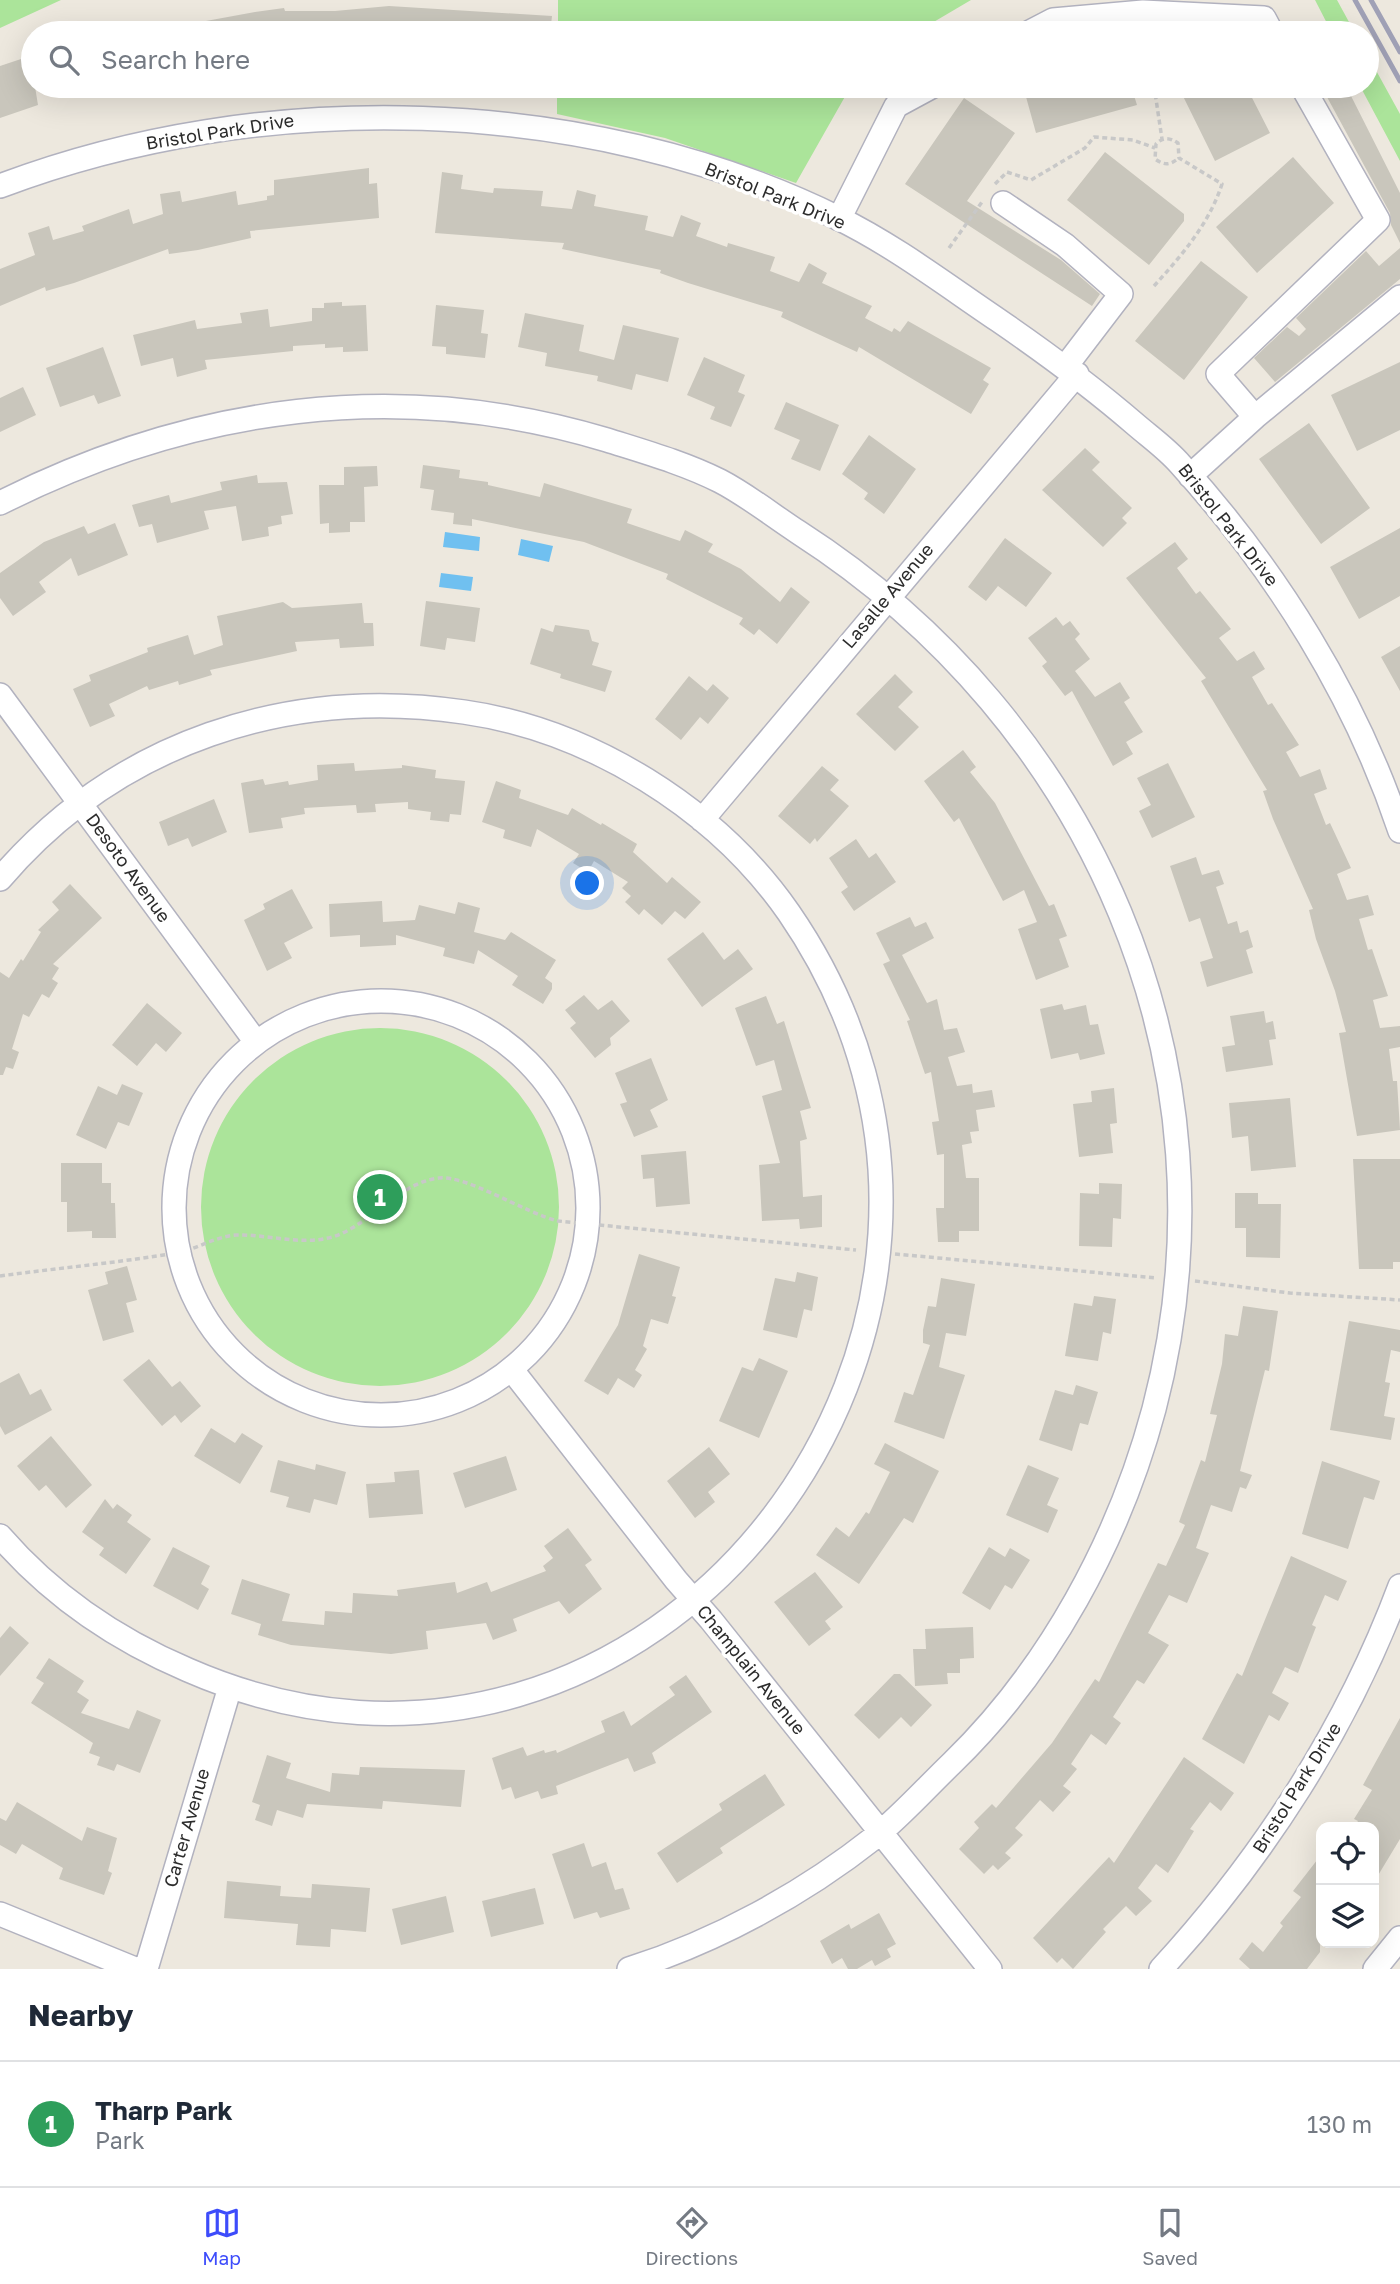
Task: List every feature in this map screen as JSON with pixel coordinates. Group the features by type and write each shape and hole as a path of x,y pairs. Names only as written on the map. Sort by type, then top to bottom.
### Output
{"street":[{"path":"1051,21 1143,12 1264,18 1266,21"},
{"path":"839,219 896,106 911,98"},
{"path":"1255,417 1218,374 1378,220 1309,98"},
{"name":"Bristol Park Drive","path":"0,186 109,152 217,130 297,120 434,120 525,127 638,148 750,182 839,219 904,257 1071,370 1178,461 1276,584 1309,636 1365,742 1400,831"},
{"name":"Lasalle Avenue","path":"702,820 1071,370 1121,294 1065,245 994,195"},
{"path":"1190,476 1255,417 1400,297"},
{"path":"0,503 83,464 135,445 228,421 276,413 361,407 472,412 536,422 594,436 667,460 721,482 829,552 888,596 975,679 1014,728 1062,797 1102,874 1152,1002 1165,1060 1177,1152 1177,1280 1163,1373 1146,1436 1109,1533 1083,1584 1036,1664 1006,1704 975,1740 881,1833 832,1869 736,1925 629,1969"},
{"name":"Desoto Avenue","path":"0,695 256,1042"},
{"path":"0,879 39,837 81,804 149,760 230,727 316,707 396,705 506,719 570,740 646,781 702,820 758,873 780,901 804,935 846,1017 866,1084 882,1176 880,1254 866,1331 833,1422 768,1525 694,1599 638,1640 578,1671 514,1695 459,1706 402,1712 348,1712 296,1706 230,1688 162,1659 92,1619 51,1588 0,1536"},
{"path":"382,1000 440,1008 491,1031 539,1072 575,1130 587,1173 589,1224 575,1286 544,1338 512,1370 450,1405 380,1417 329,1410 275,1387 233,1354 208,1322 189,1285 179,1253 174,1218 183,1149 204,1100 228,1068 256,1042 290,1021 328,1007 382,1000"},
{"name":"Champlain Avenue","path":"512,1370 676,1580 990,1969"},
{"name":"Bristol Park Drive","path":"1161,1969 1246,1869 1291,1802 1340,1718 1400,1586"},
{"name":"Carter Avenue","path":"146,1969 230,1688"},
{"path":"0,1914 135,1969"},
{"path":"1375,1969 1400,1938"}],"path":[{"path":"1156,98 1162,139"},
{"path":"949,248 994,195 1007,172 1031,180 1085,148 1094,136 1133,141 1155,148"},
{"path":"1171,138 1178,144 1179,158 1169,164 1162,163 1156,159 1155,148 1162,139 1171,138"},
{"path":"1154,286 1195,237 1214,206 1222,184 1179,158"},
{"path":"0,1276 179,1253 213,1239 236,1235 315,1239 332,1237 406,1191 439,1178 485,1189 536,1215 589,1224 1290,1293 1400,1300"}],"green space":[{"path":"0,0 61,0 0,28"},
{"path":"558,0 971,0 935,21 558,21"},
{"path":"1315,0 1337,0 1348,21 1326,21"},
{"path":"1379,76 1400,114 1400,161 1366,98 1379,98"},
{"path":"557,98 844,98 796,183 665,138 557,114"},
{"path":"380,1028 415,1031 449,1042 479,1058 507,1080 529,1108 545,1138 556,1172 559,1207 556,1242 545,1276 529,1306 507,1334 479,1356 449,1372 415,1383 380,1386 345,1383 311,1372 281,1356 253,1334 231,1306 215,1276 204,1242 201,1207 204,1172 215,1138 231,1108 253,1080 281,1058 311,1042 345,1031"}],"water":[{"path":"445,532 480,537 479,551 443,547"},
{"path":"521,539 553,546 549,562 518,555"},
{"path":"441,573 473,577 471,591 439,587"}],"building":[{"path":"389,6 552,16 551,21 206,21 284,8 285,11 335,11"},
{"path":"21,59 21,98 37,98 38,105 0,118 0,66"},
{"path":"964,98 1015,133 967,201 1061,260 1100,294 1092,306 905,184"},
{"path":"1026,98 1135,98 1137,105 1036,133"},
{"path":"1184,98 1252,98 1270,133 1215,161"},
{"path":"1328,98 1352,98 1400,193 1400,243 1391,225 1390,213"},
{"path":"1105,152 1184,214 1184,221 1149,265 1067,200"},
{"path":"1293,157 1334,203 1257,273 1216,227"},
{"path":"369,168 369,184 377,183 379,218 250,231 251,238 198,250 169,254 168,249 74,283 46,291 45,287 0,306 0,269 35,255 28,233 49,226 53,240 84,231 82,226 129,209 133,224 163,214 160,194 180,191 182,202 236,191 238,205 267,200 267,196 274,195 274,180"},
{"path":"442,172 463,175 461,189 493,193 494,188 543,191 541,206 572,209 577,190 596,195 594,206 648,216 645,230 673,237 681,215 701,223 696,236 727,247 728,243 775,257 770,271 799,282 809,263 827,273 822,283 872,306 865,318 892,332 894,328 900,332 908,321 991,368 983,380 989,384 971,414 859,347 857,352 781,317 783,312 688,283 660,273 661,270 562,249 564,243 435,233"},
{"path":"1400,248 1400,279 1275,382 1254,358 1287,327 1299,336 1306,329 1296,318 1366,251 1379,266"},
{"path":"1201,261 1248,297 1184,380 1135,341"},
{"path":"342,302 342,306 366,305 368,351 343,352 343,347 325,348 325,344 293,346 293,351 205,360 207,369 177,377 173,358 141,366 133,335 195,320 197,329 242,323 240,313 268,309 270,327 312,321 312,308 324,308 324,303"},
{"path":"436,305 484,310 481,333 488,334 485,358 446,354 446,347 432,346"},
{"path":"525,313 584,325 579,351 614,360 623,325 679,338 668,382 636,374 632,390 597,381 598,376 545,366 547,353 518,347"},
{"path":"103,347 121,396 98,404 94,395 60,407 46,368"},
{"path":"704,357 745,375 738,392 745,395 731,427 710,419 715,407 687,395"},
{"path":"1400,362 1400,430 1357,451 1331,395"},
{"path":"23,387 36,415 0,432 0,398"},
{"path":"786,402 839,425 820,471 791,459 800,440 774,429"},
{"path":"1309,423 1370,508 1321,544 1259,459"},
{"path":"869,435 916,469 884,514 864,499 868,493 842,474"},
{"path":"1085,448 1100,462 1092,470 1132,508 1122,518 1127,523 1103,547 1042,490"},
{"path":"423,465 460,470 459,478 488,482 488,485 540,497 544,483 632,509 627,523 680,541 685,530 713,544 708,552 741,569 780,602 791,587 810,602 777,644 759,629 754,635 739,624 743,618 666,579 668,574 584,542 472,519 472,526 453,524 454,513 431,510 434,490 420,488"},
{"path":"377,466 378,486 364,487 365,522 350,522 350,532 329,533 329,523 320,524 319,485 344,485 344,467"},
{"path":"257,475 258,483 287,482 293,514 281,516 282,524 268,527 269,536 242,541 236,506 204,511 209,529 157,543 152,524 139,527 132,505 169,495 171,503 222,490 220,482"},
{"path":"115,523 128,555 78,576 71,558 39,582 46,592 13,616 0,598 0,573 44,542 84,526 88,534"},
{"path":"1400,528 1400,596 1359,619 1330,567"},
{"path":"1005,538 1052,573 1026,607 998,586 986,601 968,587"},
{"path":"1175,542 1188,559 1177,568 1196,594 1200,591 1231,629 1219,638 1237,661 1254,651 1265,669 1252,677 1268,705 1272,703 1299,745 1286,752 1300,777 1320,769 1327,789 1314,794 1326,825 1330,823 1351,868 1337,874 1347,900 1368,895 1374,915 1359,919 1368,950 1372,949 1388,996 1373,1000 1380,1028 1400,1026 1400,1047 1389,1049 1393,1081 1397,1081 1400,1130 1357,1136 1339,1033 1346,1032 1335,991 1316,939 1309,910 1313,909 1273,819 1263,791 1267,790 1201,681 1206,678 1126,578"},
{"path":"426,601 480,608 475,642 447,638 445,650 420,646"},
{"path":"283,602 292,608 362,603 364,623 373,623 374,646 340,648 339,639 295,642 297,651 210,670 212,675 179,685 178,681 149,690 147,686 109,704 115,716 90,727 73,689 91,681 89,675 148,652 147,648 188,635 194,655 223,645 217,616"},
{"path":"1056,617 1063,626 1070,621 1080,634 1075,639 1090,659 1075,671 1095,697 1120,682 1130,698 1124,702 1143,732 1126,742 1133,754 1113,766 1072,691 1065,696 1042,666 1047,662 1028,638"},
{"path":"555,625 589,630 592,641 599,643 592,665 612,671 605,692 560,678 561,674 530,664 541,628 553,632"},
{"path":"1400,646 1400,691 1381,657"},
{"path":"895,674 913,692 898,707 919,727 895,751 856,714"},
{"path":"689,676 707,691 713,684 729,698 708,724 700,717 681,740 655,719"},
{"path":"963,750 976,767 970,772 995,803 1049,906 1054,904 1067,936 1059,939 1069,967 1036,980 1018,929 1037,922 1024,890 1003,901 959,818 954,822 924,781"},
{"path":"354,763 355,771 402,768 402,765 436,770 435,778 465,781 461,815 450,814 449,822 430,820 431,812 408,809 408,802 375,804 376,812 357,813 356,805 304,808 305,814 281,818 283,828 249,833 241,783 263,779 265,785 288,781 289,785 318,780 317,765"},
{"path":"1168,763 1195,817 1152,838 1139,811 1151,805 1137,778"},
{"path":"822,766 839,780 830,790 849,806 817,842 815,838 810,844 778,816"},
{"path":"496,781 521,790 519,798 568,815 572,808 601,825 602,823 637,844 633,852 667,883 672,877 701,902 685,919 675,911 662,925 644,909 639,915 625,902 631,896 622,888 628,882 594,861 588,872 573,863 579,854 537,829 531,847 503,838 505,830 482,822"},
{"path":"214,799 227,832 192,847 188,838 168,846 159,822"},
{"path":"856,839 869,858 876,853 896,882 854,911 841,892 848,887 829,858"},
{"path":"1196,857 1202,875 1219,870 1224,884 1216,887 1228,924 1237,921 1240,933 1248,930 1253,947 1246,950 1253,973 1207,987 1200,962 1213,958 1200,918 1189,922 1170,866"},
{"path":"70,884 102,918 53,964 59,968 52,979 58,983 49,998 42,994 29,1017 23,1014 12,1049 19,1052 13,1069 6,1067 3,1075 0,1075 0,972 9,978 21,959 23,961 41,932 38,930 59,910 52,902"},
{"path":"292,889 313,928 284,943 292,958 267,971 244,920 265,909 263,904"},
{"path":"382,901 383,922 415,920 419,905 455,914 458,902 480,908 474,932 505,940 511,932 556,960 545,978 552,983 552,989 543,1004 512,985 518,976 478,950 474,964 443,956 445,948 396,935 396,945 360,947 360,935 330,937 329,904"},
{"path":"910,917 915,927 926,922 934,938 902,955 927,1003 937,999 944,1030 957,1028 965,1052 948,1057 957,1086 972,1084 973,1093 992,1090 995,1107 976,1110 979,1131 970,1132 972,1143 962,1145 966,1178 979,1178 979,1231 959,1231 959,1242 938,1242 936,1208 944,1208 944,1154 937,1155 932,1122 939,1121 931,1072 925,1074 907,1021 910,1020 883,964 890,961 876,933"},
{"path":"703,932 724,960 738,949 753,969 702,1007 667,959"},
{"path":"584,995 598,1010 612,1000 630,1021 610,1038 611,1045 595,1058 570,1028 576,1023 565,1010"},
{"path":"766,996 777,1024 784,1021 811,1108 800,1111 807,1139 800,1141 803,1197 822,1195 822,1227 800,1229 799,1219 762,1221 759,1165 780,1163 762,1096 782,1090 774,1060 756,1066 735,1008"},
{"path":"147,1003 182,1033 166,1052 156,1043 137,1066 112,1045"},
{"path":"1062,1004 1064,1010 1086,1005 1090,1025 1098,1024 1105,1054 1080,1060 1078,1053 1051,1059 1040,1009"},
{"path":"1264,1011 1266,1023 1273,1021 1276,1039 1269,1040 1273,1065 1226,1072 1222,1047 1235,1045 1230,1016"},
{"path":"651,1058 668,1100 650,1110 658,1127 634,1137 620,1104 627,1102 615,1073"},
{"path":"122,1084 143,1093 129,1126 118,1122 106,1149 76,1135 98,1086 117,1095"},
{"path":"1114,1088 1117,1123 1110,1124 1113,1153 1079,1157 1073,1104 1092,1102 1091,1091"},
{"path":"1290,1098 1296,1167 1251,1171 1248,1136 1232,1138 1229,1103"},
{"path":"686,1151 690,1204 656,1207 654,1178 643,1179 641,1155"},
{"path":"1353,1159 1400,1159 1400,1262 1393,1262 1393,1269 1359,1269"},
{"path":"61,1163 102,1163 102,1183 111,1183 111,1203 115,1203 116,1238 92,1238 92,1231 67,1232 67,1202 61,1202"},
{"path":"1099,1183 1122,1184 1121,1219 1113,1218 1112,1247 1079,1246 1080,1193 1099,1194"},
{"path":"1235,1193 1258,1193 1258,1204 1281,1204 1280,1258 1246,1257 1246,1228 1235,1228"},
{"path":"639,1254 680,1267 672,1296 676,1297 668,1324 651,1319 643,1346 647,1349 635,1370 642,1375 634,1388 618,1378 608,1395 584,1381 618,1325"},
{"path":"127,1266 137,1300 126,1303 134,1332 103,1341 88,1290 108,1284 105,1272"},
{"path":"797,1272 818,1277 812,1311 804,1309 797,1338 763,1330 775,1278 795,1282"},
{"path":"941,1278 975,1284 966,1336 946,1333 939,1367 965,1375 944,1439 894,1422 904,1392 913,1395 930,1345 923,1343 923,1330 928,1306 936,1307"},
{"path":"1094,1296 1116,1299 1111,1334 1103,1332 1098,1361 1065,1356 1074,1303 1092,1306"},
{"path":"1243,1306 1278,1311 1269,1371 1265,1370 1240,1471 1252,1475 1246,1489 1240,1487 1232,1512 1211,1505 1196,1548 1209,1553 1187,1603 1169,1595 1148,1633 1169,1645 1144,1684 1137,1680 1113,1717 1121,1723 1106,1745 1091,1734 1071,1764 1077,1769 1063,1786 1071,1792 1053,1812 1040,1800 1015,1828 1023,1835 1005,1853 1011,1858 998,1870 993,1865 984,1874 959,1849 979,1828 974,1822 992,1804 996,1808 1052,1743 1095,1679 1099,1682 1158,1563 1166,1566 1185,1525 1179,1522 1201,1460 1205,1462 1217,1415 1210,1414 1222,1364 1225,1334 1238,1336"},
{"path":"1349,1321 1400,1330 1400,1352 1391,1350 1385,1382 1390,1383 1384,1416 1395,1418 1391,1440 1330,1430"},
{"path":"759,1358 788,1371 759,1438 719,1421 742,1367 753,1371"},
{"path":"149,1359 172,1387 180,1381 201,1406 181,1423 175,1415 162,1426 123,1380"},
{"path":"19,1373 30,1395 41,1389 52,1410 5,1435 0,1426 0,1383"},
{"path":"1076,1385 1098,1392 1088,1425 1080,1423 1072,1451 1039,1440 1055,1390 1073,1395"},
{"path":"211,1428 235,1443 242,1433 263,1446 240,1484 194,1456"},
{"path":"51,1436 92,1485 66,1508 46,1485 39,1491 17,1466"},
{"path":"885,1443 939,1471 913,1523 904,1518 859,1584 816,1555 836,1527 849,1537 866,1512 869,1514 890,1472 874,1464"},
{"path":"709,1447 730,1474 708,1492 715,1502 695,1518 667,1481"},
{"path":"506,1456 517,1490 465,1508 453,1473"},
{"path":"278,1460 315,1470 316,1464 346,1472 337,1505 314,1499 310,1513 286,1507 289,1497 270,1492"},
{"path":"1322,1461 1380,1481 1374,1500 1364,1497 1348,1549 1302,1534"},
{"path":"1028,1465 1059,1478 1047,1505 1058,1510 1048,1533 1006,1515"},
{"path":"419,1470 423,1514 369,1518 366,1484 395,1482 394,1472"},
{"path":"105,1499 113,1509 117,1504 132,1515 127,1522 151,1539 126,1574 99,1555 104,1548 82,1532"},
{"path":"568,1528 592,1560 585,1565 602,1589 569,1614 559,1601 513,1619 517,1631 493,1640 486,1623 426,1631 428,1649 391,1654 291,1645 258,1635 261,1624 231,1614 242,1579 290,1594 282,1621 324,1625 325,1611 352,1613 353,1593 398,1596 397,1590 455,1582 457,1593 487,1582 491,1592 546,1571 543,1566 553,1558 544,1546"},
{"path":"173,1547 210,1566 201,1584 209,1589 198,1610 153,1586"},
{"path":"989,1547 1005,1557 1010,1548 1030,1560 1012,1589 1005,1585 990,1610 962,1593"},
{"path":"1291,1556 1347,1581 1338,1601 1325,1595 1312,1625 1316,1627 1298,1673 1285,1667 1272,1693 1289,1703 1279,1721 1269,1715 1244,1764 1202,1739 1237,1673 1242,1676"},
{"path":"815,1572 843,1607 825,1621 831,1629 809,1646 774,1602"},
{"path":"10,1626 29,1643 0,1676 0,1638"},
{"path":"973,1627 974,1658 960,1659 960,1673 947,1673 948,1684 915,1686 913,1649 926,1649 925,1629"},
{"path":"49,1658 84,1681 77,1692 89,1700 81,1713 129,1729 137,1710 161,1720 140,1773 117,1764 114,1771 97,1765 100,1757 89,1753 93,1743 31,1703 44,1683 36,1678"},
{"path":"894,1674 900,1674 932,1705 911,1727 901,1717 879,1739 854,1715"},
{"path":"686,1675 712,1712 652,1753 656,1763 634,1772 628,1758 556,1786 558,1794 541,1799 538,1791 515,1799 511,1787 502,1790 492,1758 523,1747 527,1756 544,1750 545,1753 556,1750 557,1753 605,1732 601,1721 624,1711 631,1726 675,1695 669,1687"},
{"path":"1400,1718 1400,1839 1379,1874 1379,1822 1357,1822 1354,1819 1372,1790 1363,1785"},
{"path":"267,1755 291,1763 286,1778 330,1792 332,1773 359,1775 360,1767 465,1770 461,1807 383,1801 382,1809 307,1804 303,1818 277,1810 272,1826 255,1820 260,1805 252,1802"},
{"path":"1184,1757 1234,1793 1221,1811 1210,1802 1190,1829 1194,1831 1168,1873 1156,1864 1138,1888 1152,1901 1136,1916 1126,1906 1103,1929 1106,1932 1073,1969 1062,1958 1057,1963 1033,1938 1109,1857 1114,1863"},
{"path":"765,1774 785,1805 720,1848 723,1853 677,1883 657,1853 722,1810 719,1804"},
{"path":"17,1802 82,1841 87,1827 117,1838 108,1871 112,1873 104,1895 59,1879 63,1868 22,1844 16,1854 0,1845 0,1818 6,1821"},
{"path":"584,1843 592,1867 606,1862 615,1890 623,1888 630,1909 600,1918 597,1912 574,1919 552,1854"},
{"path":"1316,1861 1316,1948 1320,1948 1320,1952 1307,1969 1250,1969 1239,1959 1252,1942 1263,1952 1283,1926 1280,1923 1301,1897 1293,1891"},
{"path":"227,1881 281,1886 280,1896 311,1898 312,1884 370,1888 366,1932 331,1929 330,1947 296,1945 298,1924 224,1918"},
{"path":"535,1888 544,1924 491,1937 482,1901"},
{"path":"446,1896 454,1932 401,1945 392,1909"},
{"path":"879,1913 896,1944 887,1949 891,1957 875,1966 872,1960 857,1969 848,1969 842,1958 832,1964 820,1941 849,1924 851,1929"}],"railway":[{"path":"1355,0 1367,21"},
{"path":"1371,0 1400,52"},
{"path":"1379,43 1400,81"}],"place":[{"name":"Tharp Park","path":"380,1197"}]}
